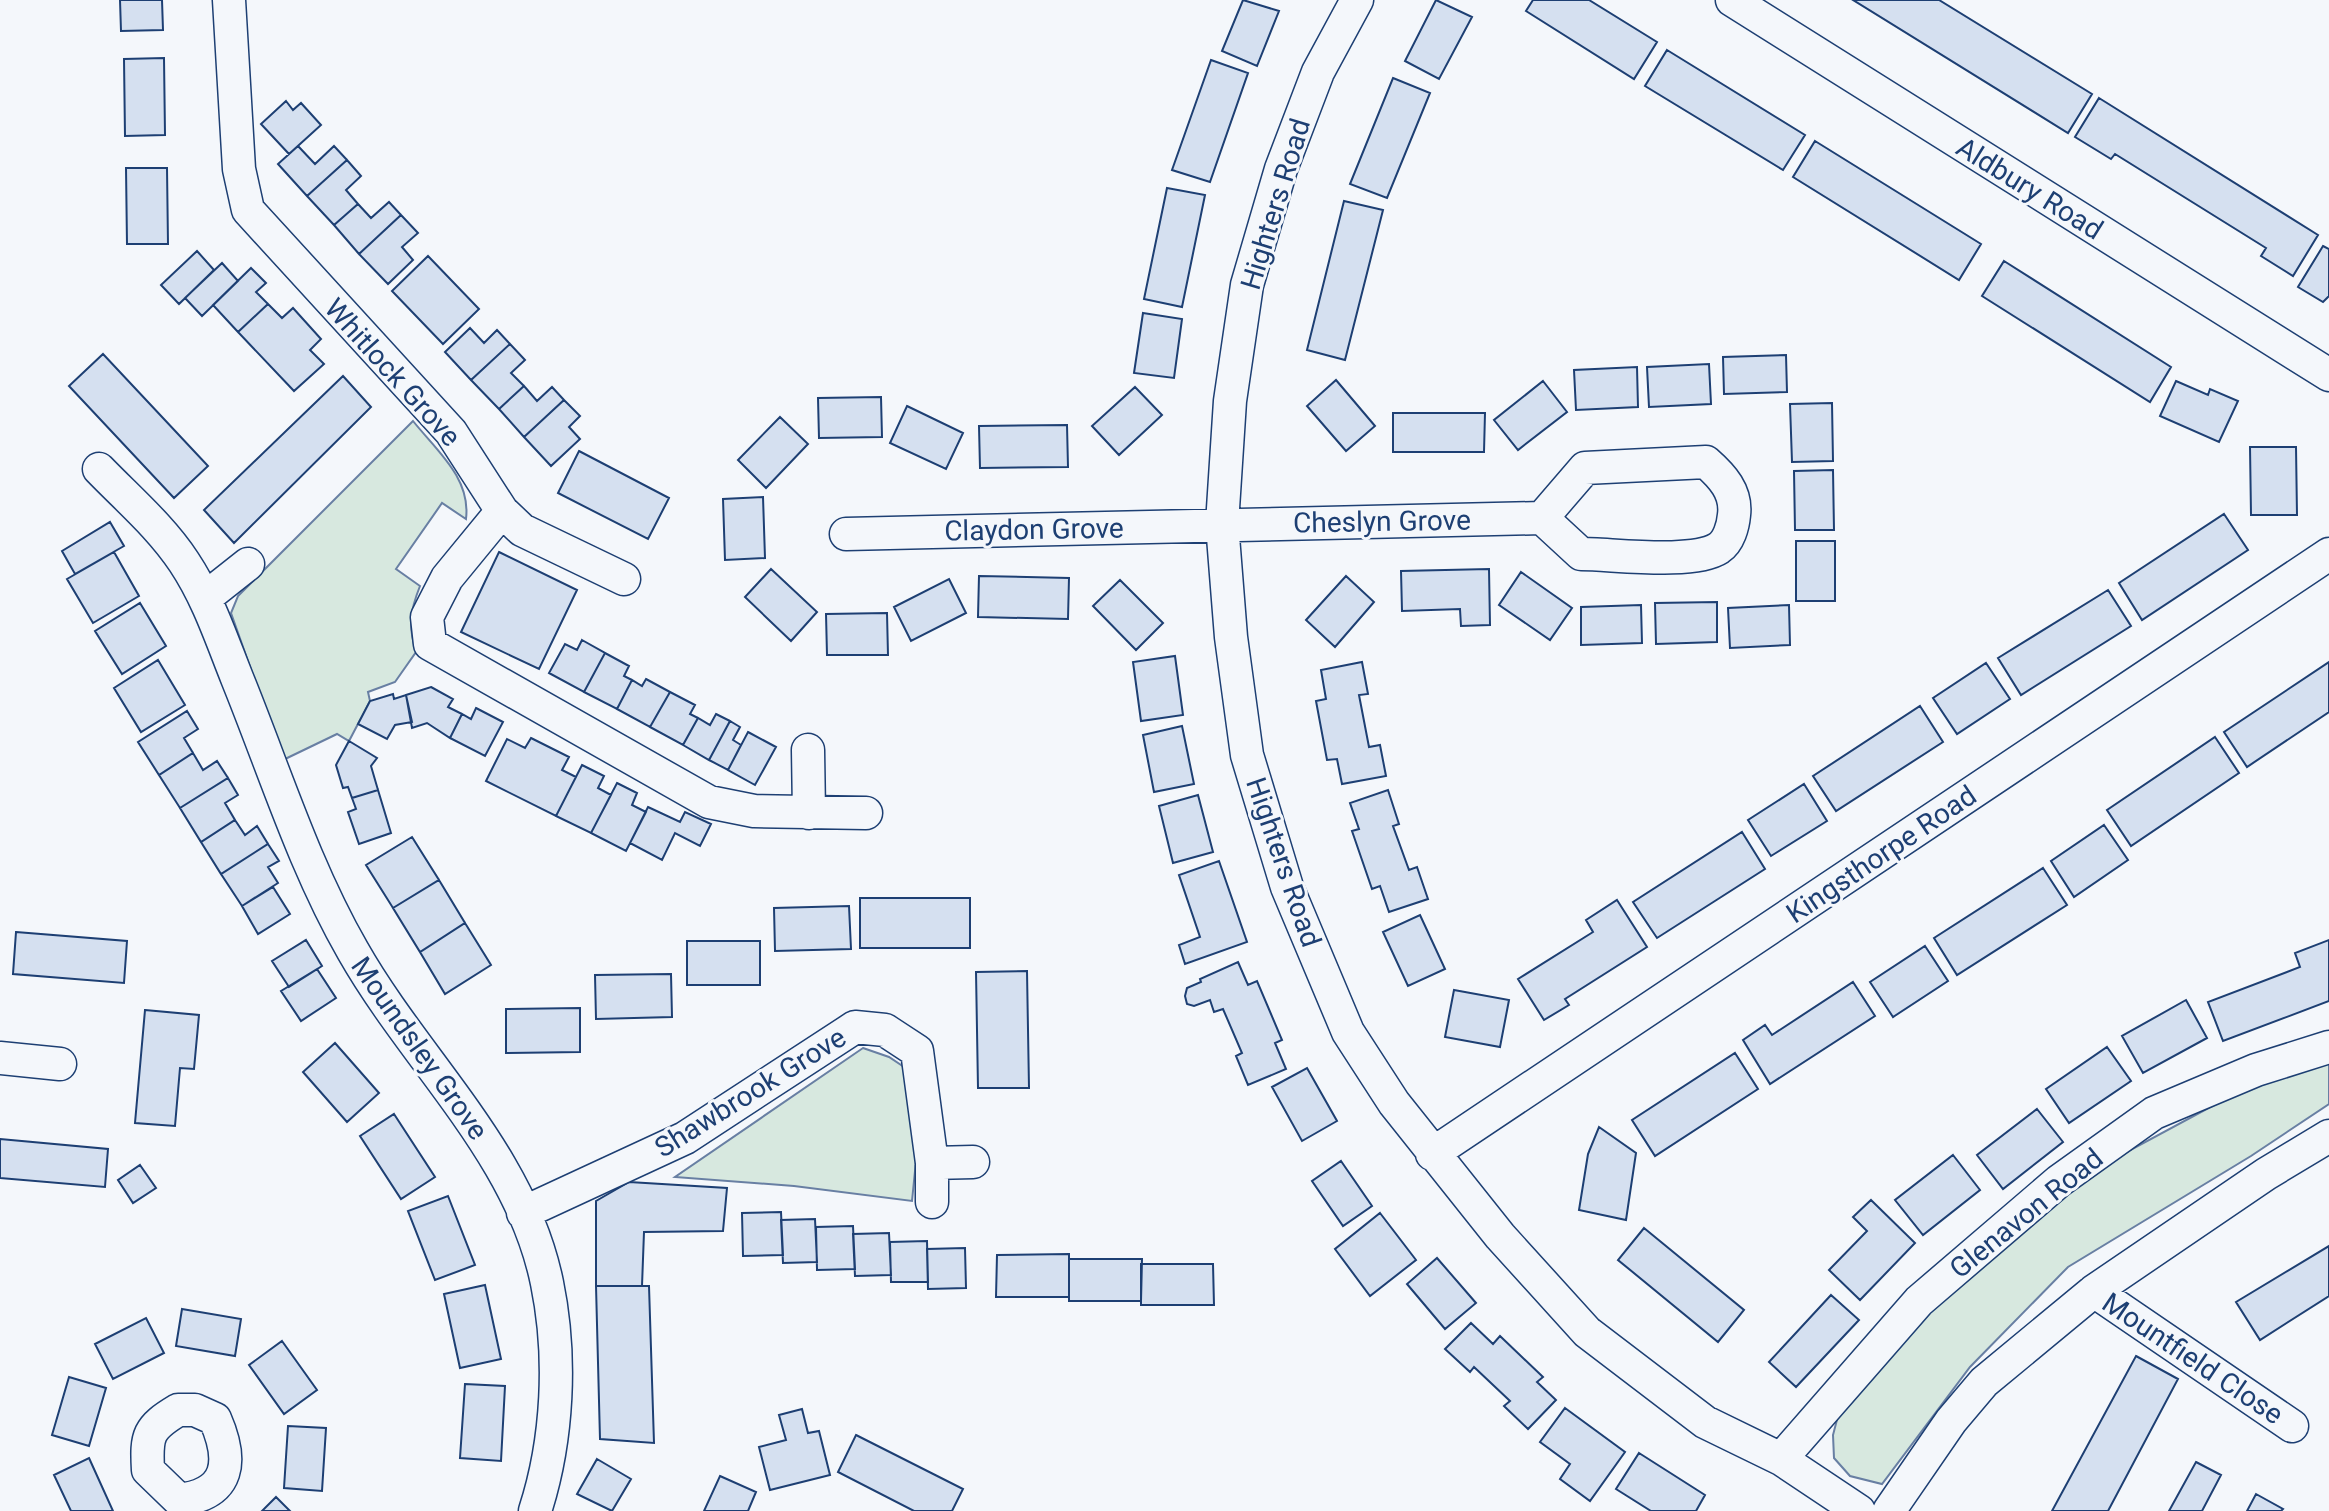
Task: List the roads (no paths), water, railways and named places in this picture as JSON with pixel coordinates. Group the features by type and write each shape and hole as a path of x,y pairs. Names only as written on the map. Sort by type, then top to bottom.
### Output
{"street":[{"name":"Whitlock Grove","path":"229,0 239,169 248,210 451,432 502,511 522,530 624,579"},
{"name":"Highters Road","path":"1357,0 1318,72 1286,155 1247,285 1230,401 1222,524 1231,637 1247,755 1287,887 1348,1032 1432,1154 1587,1332 1705,1422 1781,1459 1859,1511"},
{"name":"Aldbury Road","path":"1732,0 2329,375"},
{"path":"1706,462 1730,488 1735,511 1732,531 1719,548 1694,555 1581,554 1542,518 1585,468 1665,463 1706,462"},
{"name":"Moundsley Grove","path":"99,469 168,539 205,598 319,884 352,950 394,1018 478,1128 523,1213 547,1282 555,1346 555,1406 544,1483 535,1511"},
{"path":"502,511 447,578 427,617 430,644 709,802 754,811 866,813"},
{"name":"Cheslyn Grove","path":"1222,524 1542,518"},
{"name":"Claydon Grove","path":"846,534 1222,524"},
{"name":"Kingsthorpe Road","path":"1432,1154 2329,554"},
{"path":"205,598 248,564"},
{"path":"808,750 809,813"},
{"name":"Shawbrook Grove","path":"523,1213 685,1138 855,1027 885,1030 917,1051 932,1163 932,1202"},
{"name":"Glenavon Road","path":"1781,1459 1919,1301 2059,1181 2154,1113 2256,1070 2329,1047"},
{"path":"0,1058 60,1064"},
{"path":"1889,1511 1951,1421 1984,1382 2094,1291 2266,1174 2329,1136"},
{"path":"932,1163 973,1162"},
{"name":"Mountfield Close","path":"2094,1291 2292,1426"}]}
